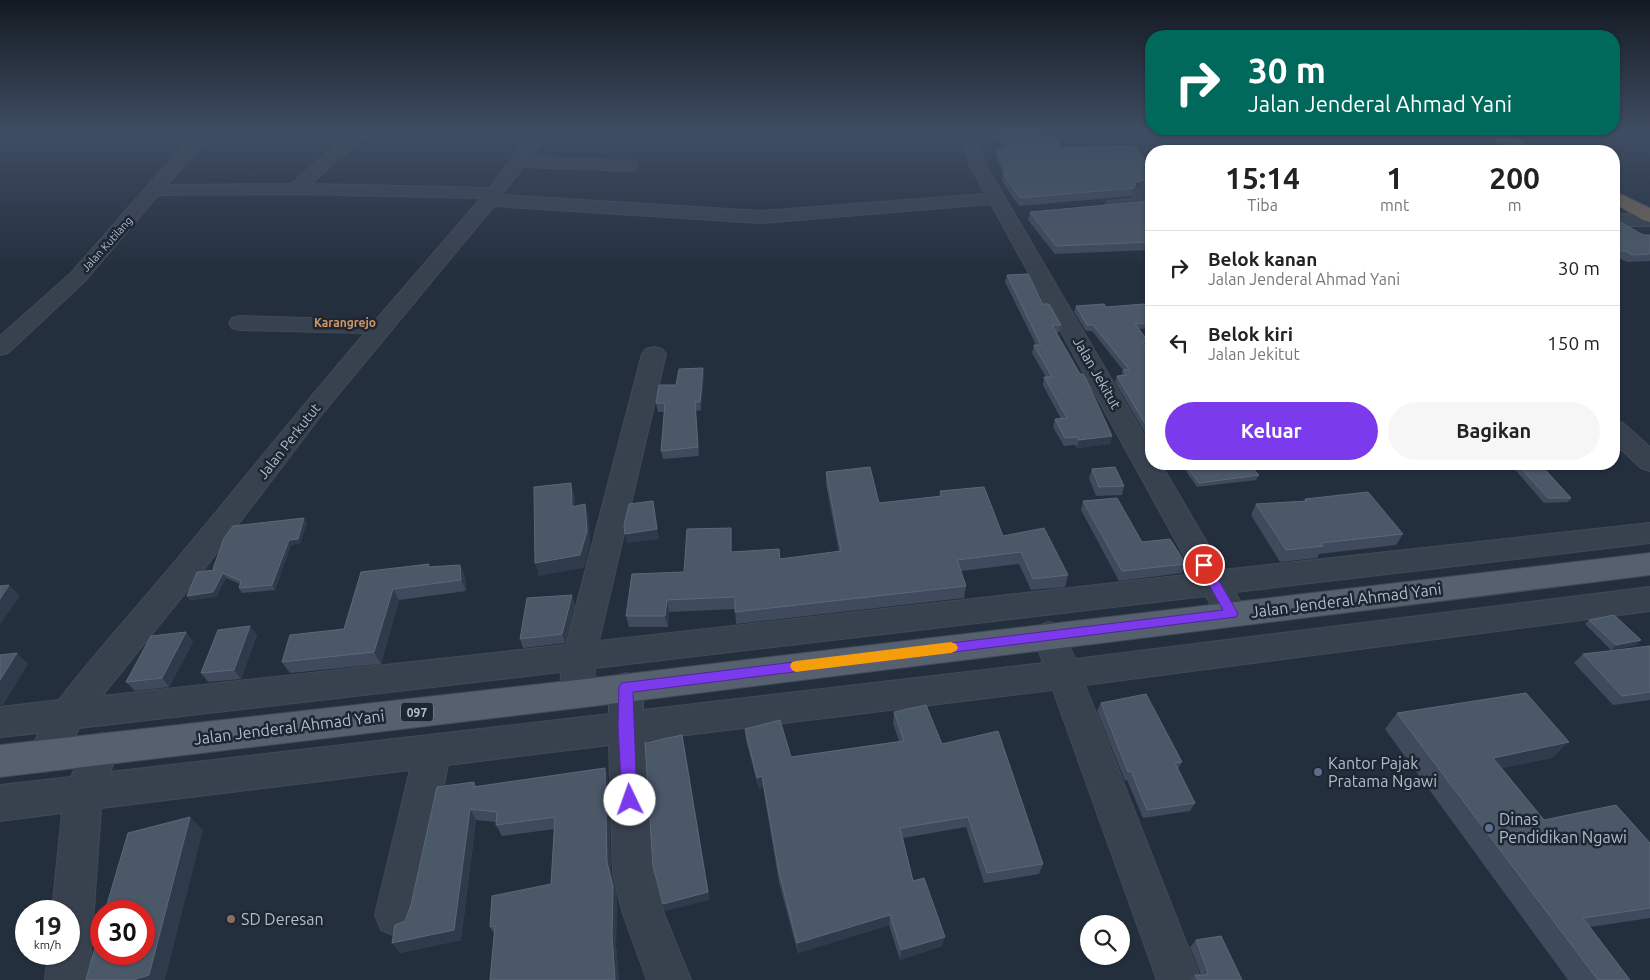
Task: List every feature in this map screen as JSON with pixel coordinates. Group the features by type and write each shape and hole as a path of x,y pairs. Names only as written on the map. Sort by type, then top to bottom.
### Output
{"highway":[{"path":"1620,199 1650,218"}],"main road":[{"name":"Jalan Jenderal Ahmad Yani","path":"0,761 577,694 1049,635 1650,564"}],"street":[{"name":"Jalan Kutilang","path":"0,348 78,277 166,177"},
{"path":"295,189 309,177"},
{"name":"Jalan Perkutut","path":"45,756 69,714 91,684 257,482 313,409 507,177"},
{"name":"Jalan Jekitut","path":"986,177 1008,208 1145,460"},
{"path":"155,190 295,189 492,196 762,217 1008,208"},
{"path":"1142,195 1145,198"},
{"path":"1096,207 1145,202"},
{"path":"1630,205 1650,204"},
{"path":"1620,220 1650,218"},
{"path":"240,323 382,327"},
{"path":"577,694 579,658 654,354"},
{"path":"1620,434 1650,462"},
{"name":"Jalan Jekitut","path":"1151,470 1232,614"},
{"path":"0,722 579,658 1213,582 1650,533"},
{"path":"0,803 1065,674 1650,599"},
{"path":"1049,635 1180,980"},
{"path":"626,687 633,873 637,895 669,980"},
{"path":"66,980 83,793 102,749"},
{"path":"396,915 433,750"}],"building":[{"path":"1006,177 1145,177 1145,181 1136,182 1134,188 1020,198"},
{"path":"1145,202 1145,242 1056,246 1030,212"},
{"path":"1620,222 1643,235 1650,235 1650,254 1632,255 1626,251 1620,251"},
{"path":"1028,274 1043,304 1049,304 1061,325 1052,325 1080,374 1083,374 1087,381 1112,436 1079,440 1077,437 1065,438 1055,419 1067,418 1044,377 1052,377 1034,345 1041,345 1007,275"},
{"path":"1104,304 1106,307 1145,305 1145,323 1135,324 1145,337 1145,342 1142,342 1145,345 1145,424 1117,376 1127,375 1123,370 1129,369 1093,325 1087,325 1076,306"},
{"path":"703,368 700,402 695,402 698,447 661,451 665,403 656,403 659,385 676,385 679,369"},
{"path":"870,467 879,503 942,496 940,491 984,487 1003,536 1044,528 1068,575 1033,579 1021,552 957,560 966,586 735,612 735,597 667,600 665,616 626,616 632,574 684,572 687,529 731,528 731,552 779,549 780,559 841,551 826,472"},
{"path":"1115,467 1124,486 1099,487 1092,469"},
{"path":"1189,470 1254,470 1259,475 1199,483"},
{"path":"1522,470 1545,470 1571,498 1548,498"},
{"path":"571,483 572,507 585,504 587,531 580,555 535,563 534,487"},
{"path":"1368,492 1403,534 1321,543 1323,546 1286,550 1256,504 1307,501 1305,499"},
{"path":"1117,498 1142,542 1170,539 1186,564 1122,571 1083,501"},
{"path":"653,501 657,529 625,534 624,525 629,504"},
{"path":"304,518 298,539 289,540 272,585 239,588 241,581 223,573 213,592 187,596 197,572 215,570 213,569 224,538 233,526"},
{"path":"429,564 428,567 460,565 461,580 393,589 374,652 282,662 290,635 344,629 361,572"},
{"path":"9,585 0,599 0,586"},
{"path":"572,595 562,634 520,639 527,598"},
{"path":"1614,615 1641,640 1616,645 1589,620"},
{"path":"250,626 234,670 201,673 218,630"},
{"path":"186,632 162,678 126,682 151,636"},
{"path":"1650,646 1650,692 1622,696 1583,654"},
{"path":"17,653 0,680 0,655"},
{"name":"Dinas Pendidikan Ngawi","path":"1526,693 1569,742 1493,758 1544,820 1616,805 1650,843 1650,908 1583,918 1630,980 1598,980 1397,713"},
{"path":"1146,694 1182,762 1175,763 1195,803 1147,810 1131,771 1128,772 1101,703"},
{"path":"926,705 942,744 998,731 1043,864 987,873 968,817 900,828 913,881 924,878 945,937 901,950 890,915 797,943 779,872 762,776 757,778 745,729 780,720 791,757 904,741 894,712"},
{"path":"682,735 708,892 663,904 653,866 645,743"},
{"path":"605,768 607,862 613,886 612,936 615,980 490,980 495,926 490,927 492,896 551,884 555,817 496,825 497,812 470,809 454,930 392,943 395,925 405,921 411,905 437,787 474,782 473,787"},
{"path":"190,817 155,952 155,900 108,900 128,833"},
{"path":"1221,936 1242,980 1198,980 1195,975 1207,975 1208,972 1196,940"},
{"path":"90,965 152,965 149,975 133,980 86,980"}],"slow traffic":[{"path":"796,666 951,648"}],"place":[{"name":"Kantor Pajak Pratama Ngawi","path":"1318,772"},
{"name":"Dinas Pendidikan Ngawi","path":"1489,828"},
{"name":"SD Deresan","path":"231,919"}],"district":[{"name":"Karangrejo","path":"345,322"}],"route":[{"path":"630,800 626,687 1232,614 1204,565"}]}
